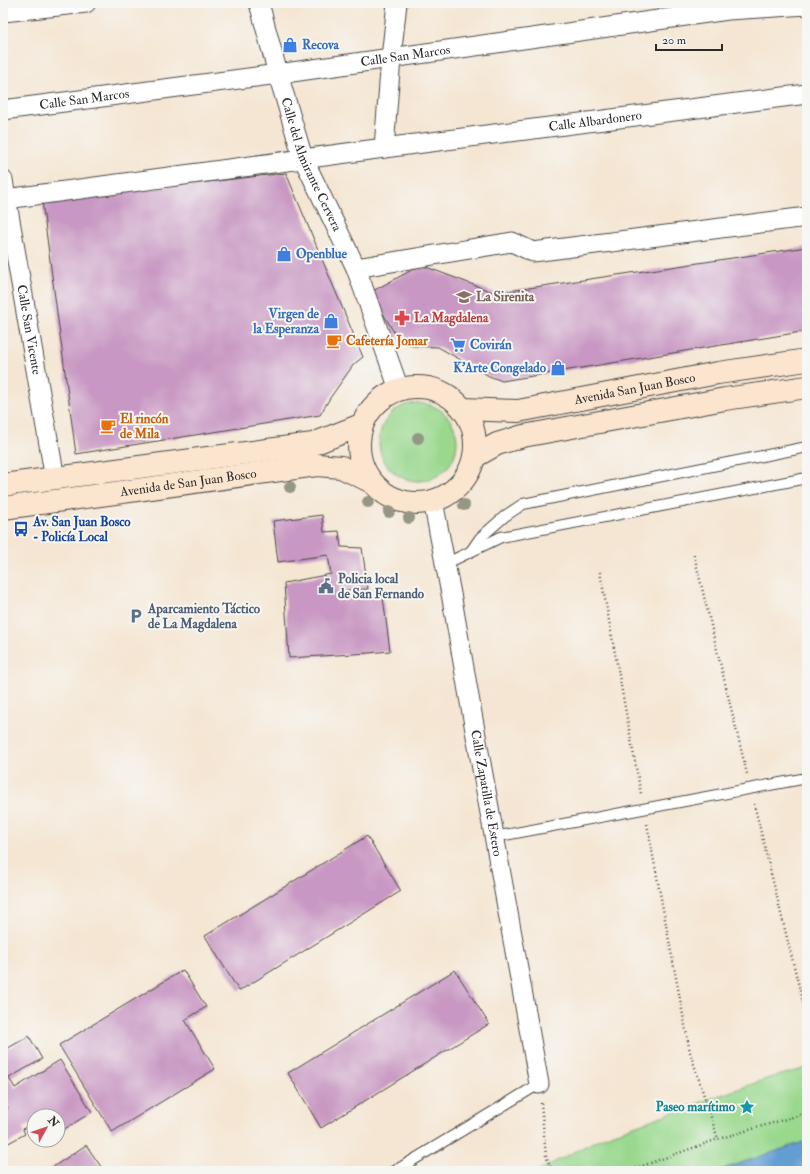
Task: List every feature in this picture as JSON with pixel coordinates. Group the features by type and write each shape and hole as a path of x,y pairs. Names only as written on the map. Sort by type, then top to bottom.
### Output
{"street":[{"path":"3,12 86,3"},
{"name":"Calle del Almirante Cervera","path":"259,3 303,158 356,268 399,389"},
{"path":"384,148 397,3"},
{"name":"Calle San Marcos","path":"3,110 391,58 726,6 807,5"},
{"name":"Calle Albardonero","path":"6,199 303,158 807,94"},
{"name":"Calle San Vicente","path":"3,180 30,369 55,479"},
{"path":"356,268 512,242 533,252 807,217"},
{"name":"Avenida San Juan Bosco","path":"463,409 518,411 718,373 807,360"},
{"path":"417,386 434,389 450,397 463,409 472,424 475,440 474,457 469,472 460,485 447,495 433,501 415,503 398,500 383,493 370,481 361,462 358,444 361,425 370,409 383,397 399,389 417,386"},
{"name":"Avenida San Juan Bosco","path":"474,457 497,444 523,436 725,399 807,387"},
{"name":"Avenida de San Juan Bosco","path":"3,485 313,444 361,425"},
{"name":"Avenida de San Juan Bosco","path":"3,508 317,465 341,467 370,481"},
{"name":"Calle Zapatilla de Estero","path":"433,501 539,1084"}],"lane":[{"path":"471,551 480,538 505,516 523,504 807,446"},
{"path":"445,564 501,537 807,478"},
{"path":"494,837 807,778"},
{"path":"395,1171 539,1084"}],"path":[{"path":"600,572 690,1052 718,1139"},
{"path":"539,1084 546,1156 552,1171"},
{"path":"628,1171 718,1139 807,1113"}],"green space":[{"path":"418,403 433,406 446,414 454,427 457,442 454,457 446,470 433,478 418,481 403,478 390,470 382,457 379,442 382,427 390,414 403,406"},
{"name":"Paseo marítimo","path":"807,1068 807,1171 537,1171 603,1137 769,1078"}],"water":[{"path":"807,1141 807,1171 717,1171 803,1142"}],"building":[{"path":"286,173 363,357 354,364 320,415 76,454 42,201"},
{"path":"807,247 807,331 502,381 489,376 438,347 412,346 396,336 371,292 421,265 495,293"},
{"name":"Policia local de San Fernando","path":"322,515 324,532 339,531 341,547 362,548 368,589 346,590 347,597 383,597 390,651 289,658 284,583 331,574 328,555 278,562 273,521"},
{"path":"367,836 401,891 239,991 205,936"},
{"path":"183,970 206,1007 185,1020 215,1069 112,1132 59,1045"},
{"path":"455,970 489,1024 321,1128 288,1073"},
{"path":"29,1036 42,1059 9,1078 15,1088 60,1060 92,1112 66,1128 66,1108 26,1108 26,1127 23,1129 25,1134 3,1146 3,1111 8,1108 6,1105 3,1106 3,1051"},
{"path":"86,1145 104,1171 47,1171"}],"place":[{"name":"Recova","path":"290,45"},
{"name":"Openblue","path":"284,254"},
{"name":"La Sirenita","path":"464,297"},
{"name":"La Magdalena","path":"402,318"},
{"name":"Virgen de la Esperanza","path":"331,321"},
{"name":"Cafetería Jomar","path":"334,341"},
{"name":"Covirán","path":"458,345"},
{"name":"K'Arte Congelado","path":"558,368"},
{"name":"El rincón de Mila","path":"108,426"},
{"name":"Av. San Juan Bosco - Policía Local","path":"21,529"},
{"name":"Policia local de San Fernando","path":"326,586"},
{"name":"Aparcamiento Táctico de La Magdalena","path":"136,616"},
{"name":"Paseo marítimo","path":"747,1107"}]}
